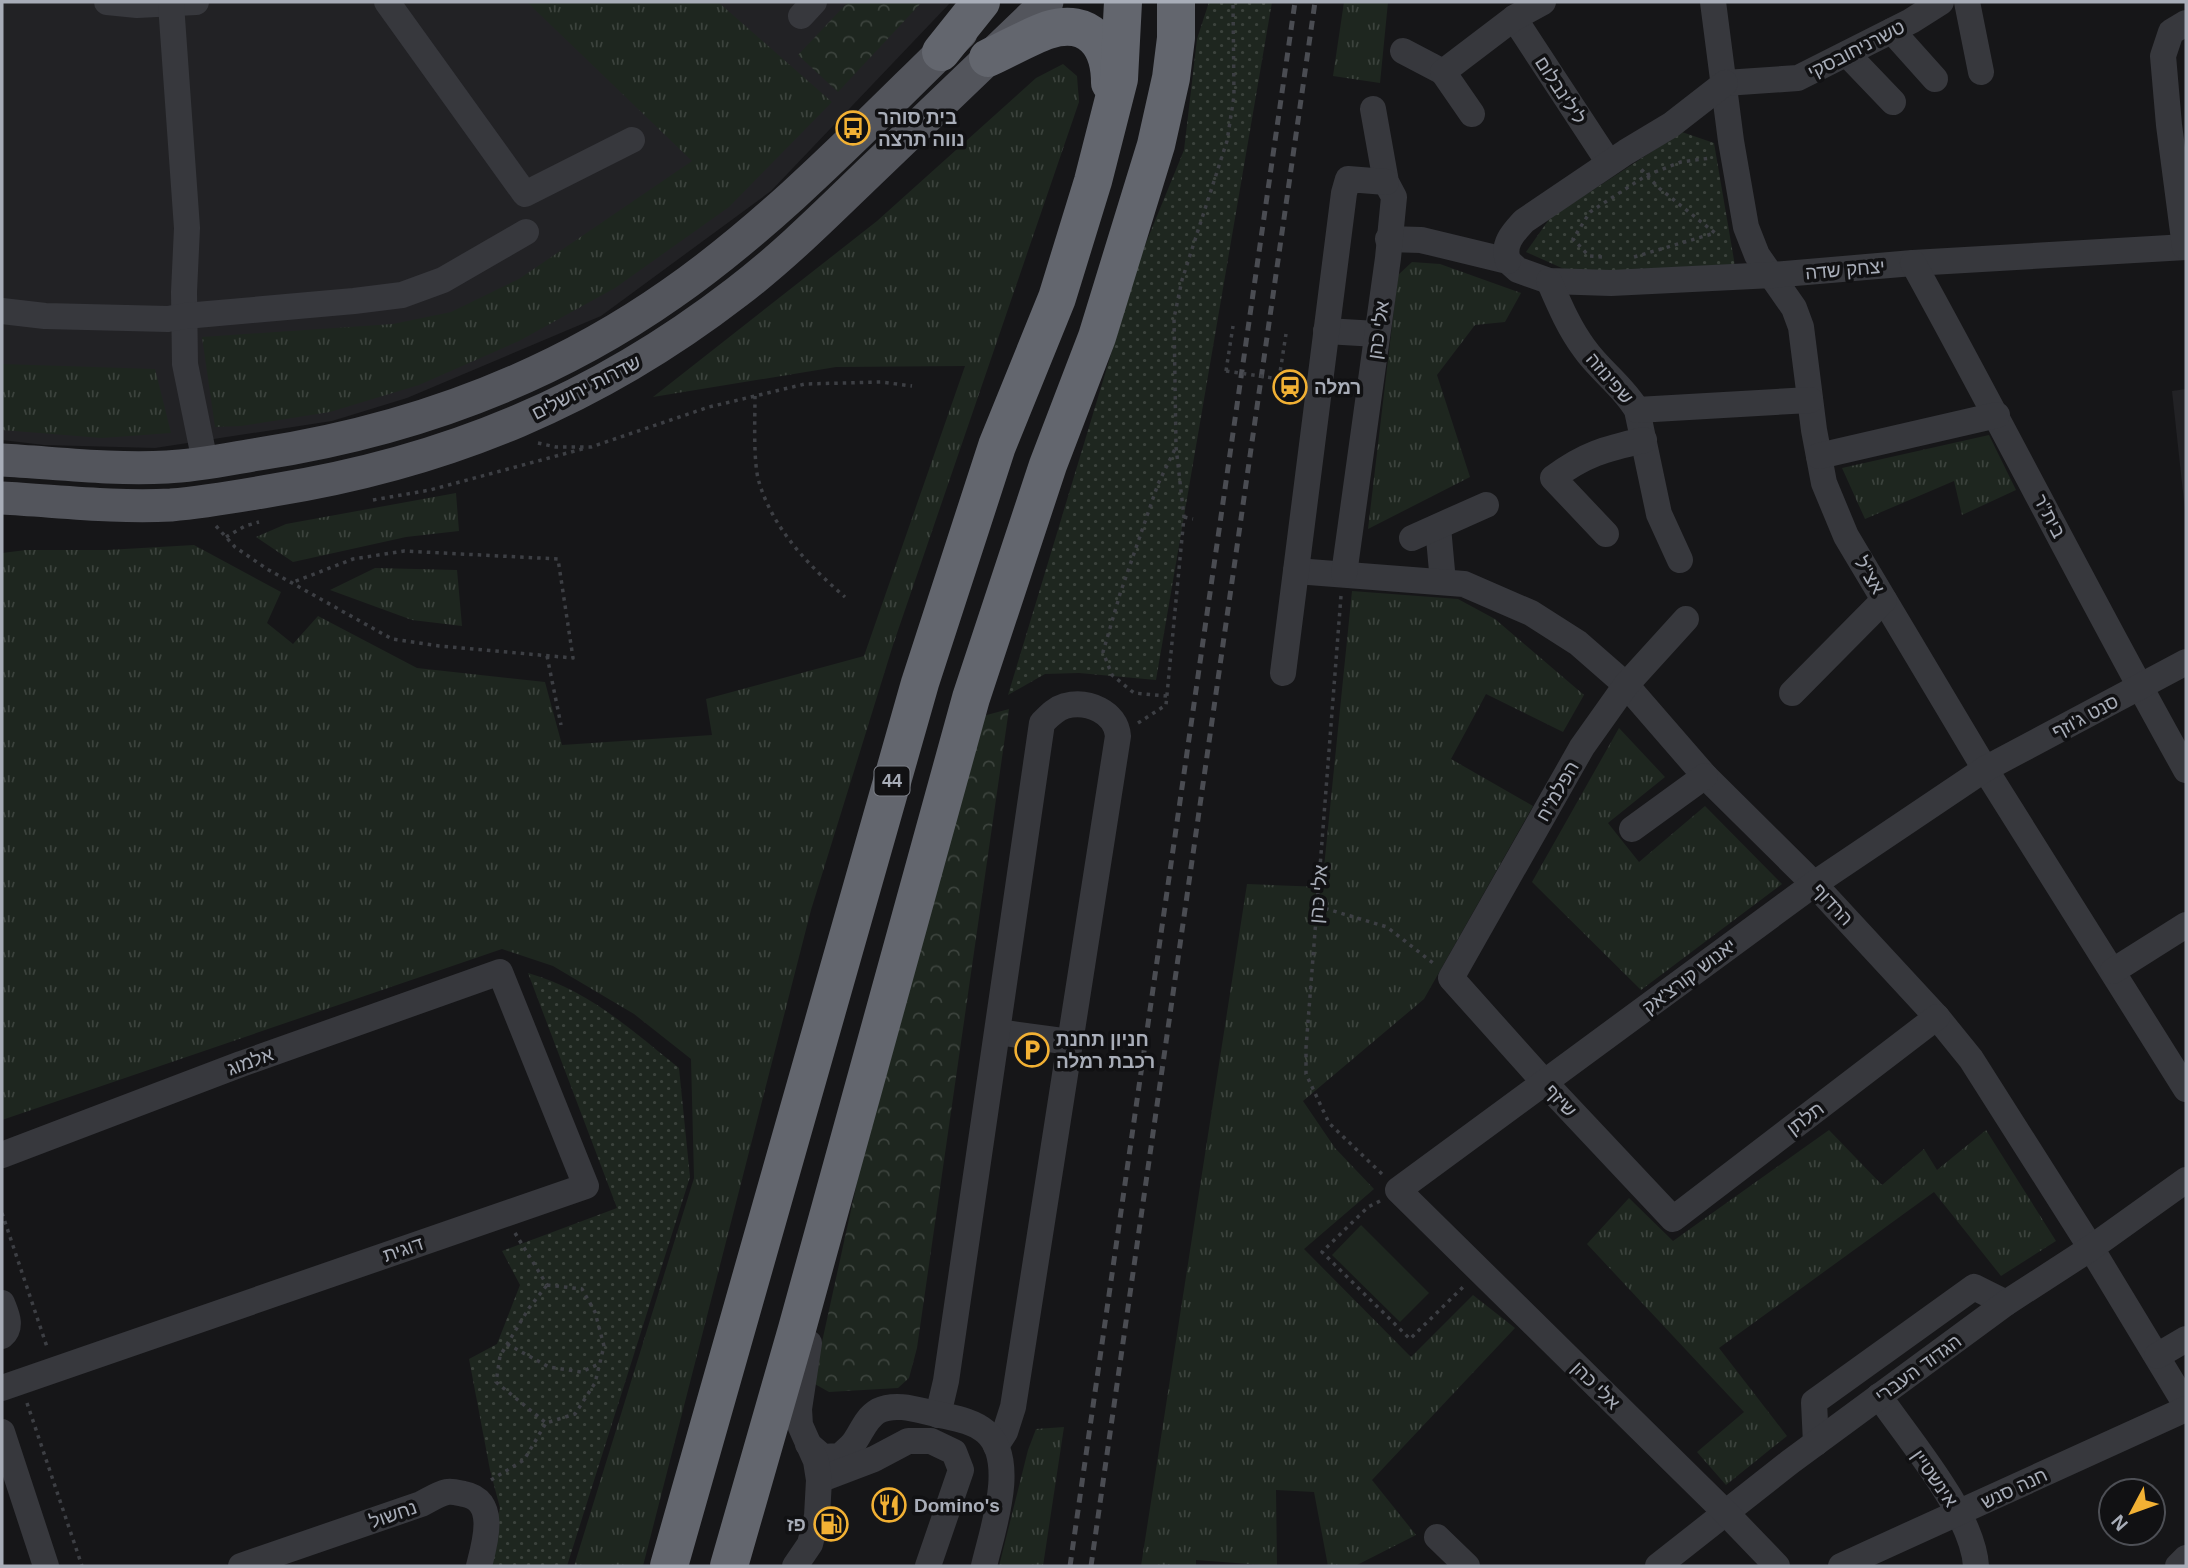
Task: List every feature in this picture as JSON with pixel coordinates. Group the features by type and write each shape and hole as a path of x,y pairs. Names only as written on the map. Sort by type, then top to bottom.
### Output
{"highway":[{"path":"941,52 981,2"},
{"name":"44","path":"669,1566 920,683 997,446 1057,298 1111,116 1118,79 1123,2"},
{"path":"1166,106 1175,38 1176,2"},
{"path":"729,1566 971,698 1048,465 1097,337 1156,145 1191,2"},
{"path":"988,58 1050,30 1084,30 1097,38 1107,52 1111,116"}],"main road":[{"name":"שדרות ירושלים","path":"2,460 133,468 205,463 298,448 432,415 556,363 612,332 671,294 716,260 764,220 993,2"},
{"name":"שדרות ירושלים","path":"2,498 132,506 201,501 305,485 444,450 573,397 632,365 740,290 808,231 1047,2"},
{"path":"2,506 15,502 60,501"}],"street":[{"path":"107,2 137,5 184,3 187,228 185,364 205,463"},
{"path":"387,2 525,194 632,140"},
{"path":"1443,72 1514,18 1543,2"},
{"name":"טשרניחובסקי","path":"1725,83 1775,74 1798,78 1892,31 1941,2"},
{"path":"1967,2 1981,72"},
{"name":"אצ\"ל","path":"1708,8 1725,83 1732,148 1746,227 1757,255 1794,308 1801,327 1819,456 1825,483 1846,536 1985,769 2186,1089"},
{"name":"לילינבלום","path":"1514,18 1617,158"},
{"path":"2186,23 2171,32 2164,56 2169,125 2186,247"},
{"path":"1892,31 1935,79"},
{"path":"1403,51 1443,72 1472,114"},
{"path":"1847,54 1893,102"},
{"path":"1388,239 1421,240 1478,253 1508,253 1512,234 1524,221 1671,125 1725,83"},
{"name":"אלי כהן","path":"1344,574 1394,197 1386,182 1373,109"},
{"path":"1671,125 1690,120 1704,121 1732,148"},
{"path":"1283,673 1343,193 1348,178 1386,182"},
{"path":"2,311 45,316 168,319 402,295 443,280 526,232"},
{"name":"יצחק שדה","path":"1508,253 1518,270 1549,281 1611,283 1773,275 1913,263 2186,247"},
{"name":"בית\"ר","path":"1913,263 2186,770"},
{"name":"שפינוזה","path":"1549,281 1566,318 1585,349 1629,396 1637,410 1659,514 1680,560"},
{"path":"1326,331 1377,334"},
{"path":"1637,410 1810,400"},
{"path":"1819,456 1997,415"},
{"path":"1606,534 1553,478 1576,461 1601,450 1644,440"},
{"path":"1412,538 1486,505"},
{"path":"1437,527 1443,582"},
{"name":"הרדוף","path":"1296,571 1464,584 1531,613 1578,643 1626,685 1705,776 1814,884 1937,1017 1971,1059 2091,1248 2186,1407"},
{"path":"1792,693 1884,600"},
{"name":"הפלמ\"ח","path":"1451,978 1582,747 1626,685 1686,619"},
{"name":"סנט ג'וזף","path":"1985,769 2186,662"},
{"path":"938,1415 946,1381 1042,723 1052,712 1066,706 1081,705 1095,708 1113,719 1118,736 1013,1407 1005,1433 996,1446"},
{"name":"יאנוש קורצ'אק","path":"1398,1190 1814,884 1985,769"},
{"path":"1632,829 1705,776"},
{"path":"2113,971 2186,925"},
{"name":"אלמוג","path":"2,1155 241,1064 500,972"},
{"name":"דוגית","path":"11,1385 586,1186 500,972"},
{"name":"שיזף","path":"1451,978 1673,1219"},
{"name":"תלתן","path":"1673,1219 1937,1017"},
{"path":"998,1032 1070,1042"},
{"path":"795,1566 808,1555 817,1516 820,1480 816,1461 800,1425 799,1409 804,1366 841,1169"},
{"name":"הגדוד העברי","path":"1658,1566 1879,1396 2007,1303 2091,1248 2186,1180"},
{"name":"אלי כהן","path":"1398,1190 1777,1566"},
{"path":"1816,1443 1814,1402 1974,1287 2007,1303"},
{"path":"2,1303 9,1321 2,1336"},
{"path":"2157,1356 2186,1339"},
{"name":"אינשטיין","path":"1879,1396 1960,1513 1975,1552 1976,1566"},
{"path":"808,1444 823,1457 840,1456 854,1443 865,1423 878,1411 900,1406 965,1420 986,1432 996,1446 1001,1467 1002,1490 984,1566"},
{"name":"חנה סנש","path":"1841,1566 2186,1407"},
{"path":"2,1432 46,1566"},
{"path":"820,1480 874,1459 908,1441 932,1441 954,1452 961,1470 928,1566"},
{"name":"נחשול","path":"241,1566 421,1504 449,1491 471,1495"},
{"path":"471,1495 481,1503 487,1518 479,1566"},
{"path":"1437,1537 1467,1566"},
{"path":"2178,1566 2186,1558"}],"path":[{"path":"1118,736 1166,705 1184,517 1176,447 1174,318 1182,280 1227,141 1234,96 1233,2"},
{"path":"1614,258 1589,256 1573,239 1590,212 1647,175 1732,148"},
{"path":"1617,158 1647,175 1659,188 1715,233 1626,259"},
{"path":"1233,326 1226,371 1279,379 1286,334"},
{"path":"364,501 430,490 592,447 709,407 805,384 881,383 912,386"},
{"path":"755,396 758,481 776,521 810,567 845,597"},
{"path":"511,424 525,439 556,447 592,447"},
{"path":"1167,696 1134,693 1112,675 1103,652 1119,594 1153,496 1176,447"},
{"path":"201,501 215,525 235,547 291,583 392,639 573,658 558,559 404,551 353,559 291,583"},
{"path":"1184,517 1193,519"},
{"path":"226,537 245,526 272,519"},
{"name":"אלי כהן","path":"1344,574 1306,1074 1329,1123 1398,1190"},
{"path":"547,656 561,725"},
{"path":"1317,906 1387,927 1451,978"},
{"path":"1398,1190 1368,1207 1322,1252 1410,1339 1479,1270"},
{"path":"2,1213 55,1369"},
{"path":"504,1214 547,1285"},
{"path":"547,1285 529,1308 500,1356 496,1382 547,1423"},
{"path":"471,1495 524,1460 547,1423 575,1414 595,1383 604,1346 595,1312 582,1289 547,1285"},
{"path":"507,1345 549,1367 581,1372 599,1364"},
{"path":"11,1385 82,1566"}],"shaded area":[{"path":"2,2 951,2 771,191 601,316 407,398 332,421 155,448 44,445 2,440"},
{"path":"2186,389 2186,520 2172,391"}],"green space":[{"path":"527,2 718,2 832,102 729,207 615,288 519,341 419,385 330,412 241,426 215,427 202,337 393,324 451,312 519,279 692,161"},
{"path":"848,2 922,2 838,92 798,55"},
{"path":"1209,2 1272,2 1156,680 1079,673 1045,674 1008,695 1141,255 1184,150 1197,39"},
{"path":"1344,2 1388,2 1380,83 1333,76"},
{"path":"1063,64 1077,76 1079,102 893,645 811,910 643,1566 574,1566 694,1178 691,1059 634,1014 553,966 502,949 2,1120 2,553 194,545 281,592 267,623 293,644 318,616 417,668 545,682 562,745 712,735 706,699 864,656 965,366 836,367 653,397 877,221 1036,78"},
{"path":"1682,132 1714,143 1735,266 1622,274 1564,269 1526,252 1550,218"},
{"path":"1412,262 1440,264 1521,293 1505,322 1475,325 1437,375 1470,477 1368,529 1398,275"},
{"path":"2,364 155,369 171,433 102,438 2,430"},
{"path":"1989,435 2016,490 1962,515 1954,481 1865,519 1842,468"},
{"path":"456,493 459,531 406,537 293,562 256,537 286,524"},
{"path":"375,568 457,570 462,626 412,620 330,590"},
{"path":"1352,591 1458,599 1495,619 1584,695 1563,732 1486,694 1451,759 1533,806 1424,999 1303,1101 1335,1148 1374,1189 1304,1249 1411,1357 1473,1295 1515,1328 1372,1480 1416,1535 1355,1566 1328,1566 1314,1492 1276,1490 1277,1566 1196,1560 1196,1566 1141,1566 1247,884 1322,887"},
{"path":"1009,709 917,1348 909,1378 898,1388 829,1392 813,1383 869,1128 983,716"},
{"path":"1619,728 1665,777 1608,823 1639,862 1705,806 1782,884 1641,990 1532,882"},
{"path":"528,973 571,990 590,1001 679,1068 690,1177 567,1566 486,1566 500,1508 469,1359 497,1344 520,1285 502,1251 617,1208"},
{"path":"1829,1130 1882,1185 1924,1149 1937,1170 1986,1130 2056,1241 2001,1276 1934,1192 1719,1348 1787,1436 1726,1485 1697,1452 1744,1412 1587,1244 1629,1198 1673,1241"},
{"path":"1361,1225 1429,1293 1400,1322 1332,1255"},
{"path":"1064,1427 1043,1566 999,1566 1028,1450 1036,1429"}],"railway":[{"path":"1070,1566 1295,2"},
{"path":"1091,1566 1315,2"}],"place":[{"name":"בית סוהר נווה תרצה","path":"853,128"},
{"name":"רמלה","path":"1290,387"},
{"name":"חניון תחנת רכבת רמלה","path":"1032,1050"},
{"name":"Domino's","path":"889,1505"},
{"name":"פז","path":"831,1524"}]}
